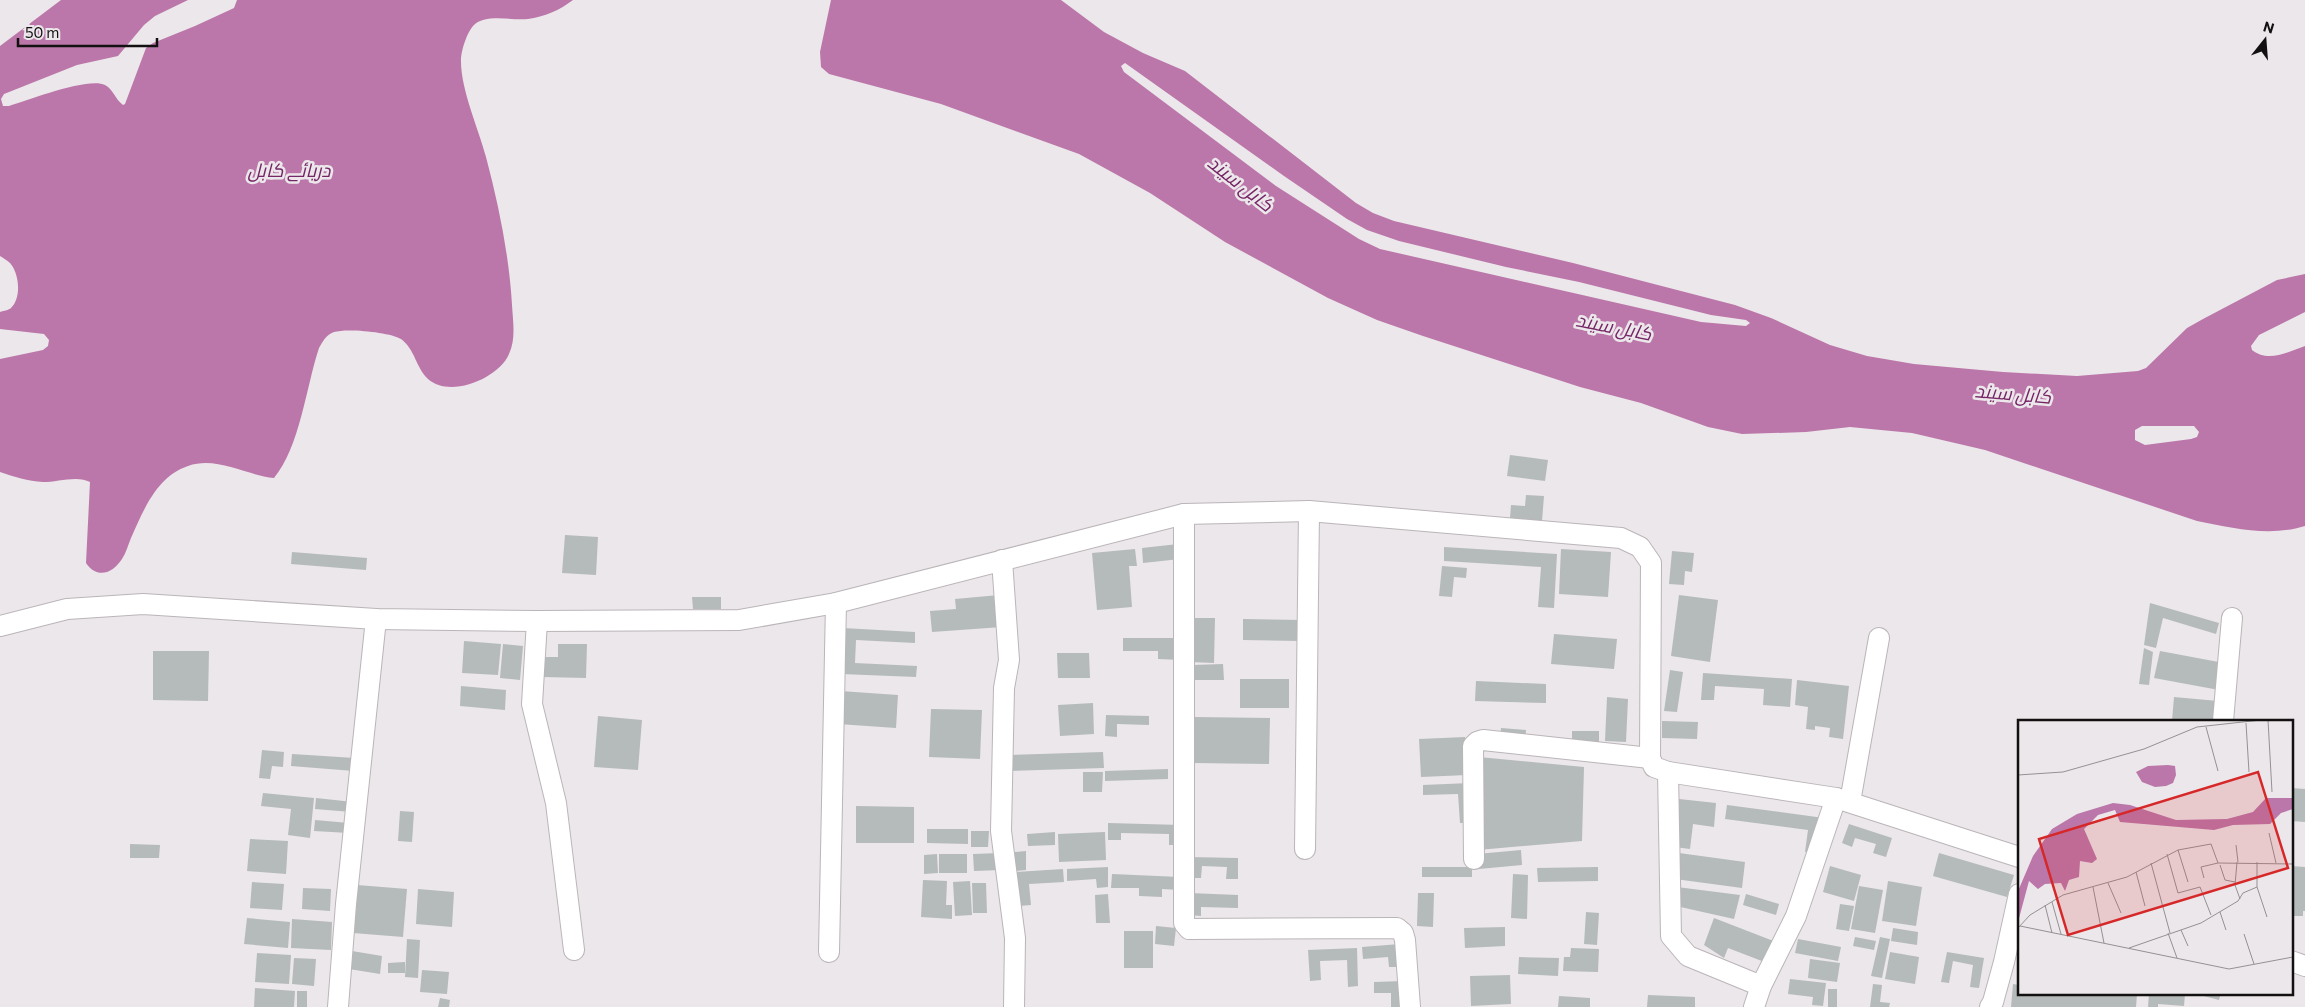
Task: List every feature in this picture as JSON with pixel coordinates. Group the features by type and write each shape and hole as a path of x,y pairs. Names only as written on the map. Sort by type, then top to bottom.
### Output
{"street":[{"path":"1305,849 1309,511"},
{"path":"0,626 67,609 143,604 376,619 537,621 739,620 836,603 1184,514 1309,511 1622,538 1640,547 1651,563 1650,758 1654,768 1668,772 1843,800 2018,857"},
{"path":"1184,514 1184,923 1189,929 1397,928 1403,933 1406,940 1410,1007"},
{"path":"1002,560 1009,660 1004,688 1001,831 1015,938 1014,1007"},
{"path":"829,952 836,603"},
{"path":"2223,720 2232,618"},
{"path":"338,1007 346,904 376,619"},
{"path":"537,621 532,704 556,803 574,950"},
{"path":"1754,1007 1761,986 1796,916 1843,800 1879,638"},
{"path":"1474,859 1473,746 1477,742 1483,740 1650,758"},
{"path":"1668,772 1671,936 1688,956 1761,986"},
{"path":"1990,1007 2004,962 2018,899"},
{"path":"2292,961 2305,966"}],"water":[{"name":"دریائے کابل","path":"61,0 188,0 155,16 144,25 118,56 77,65 4,94 1,99 3,106 9,106 72,87 97,83 108,87 123,105 146,48 153,43 234,8 237,0 573,0 563,7 540,17 522,19 499,18 478,22 473,26 465,41 461,58 463,82 491,175 503,231 511,286 513,336 509,354 504,363 485,378 473,383 449,387 437,385 424,375 406,343 401,339 388,334 368,331 348,330 331,333 325,338 319,348 296,434 283,465 274,478 210,463 188,466 177,471 152,496 122,559 114,568 104,573 95,571 86,563 90,482 74,479 43,482 0,472 0,359 43,350 48,346 49,340 44,334 0,329 0,312 10,309 14,303 17,298 18,285 13,267 0,256 0,46"},
{"name":"کابل سيند","path":"831,0 1061,0 1104,32 1143,53 1185,71 1356,203 1373,213 1394,221 1573,263 1735,305 1771,318 1830,345 1867,356 1914,364 2077,376 2138,371 2146,368 2187,328 2277,280 2305,274 2305,312 2259,335 2251,346 2252,350 2258,354 2271,356 2305,346 2305,526 2278,531 2265,531 2237,529 2197,521 1985,450 1912,433 1850,427 1806,432 1742,434 1708,427 1641,403 1580,387 1377,320 1328,298 1225,242 1150,193 1079,154 941,104 829,74 821,67 820,52","holes":["1125,63 1284,176 1347,219 1367,230 1399,241 1506,267 1579,282 1711,315 1746,320 1750,323 1746,326 1701,322 1380,249 1359,239 1276,186 1124,72 1121,66","2142,426 2194,426 2199,432 2197,437 2191,439 2145,445 2135,440 2135,430"]}],"building":[{"path":"1510,455 1548,460 1545,481 1507,476"},
{"path":"1526,495 1544,496 1542,521 1510,518 1511,505 1525,506"},
{"path":"565,535 598,537 596,575 562,573"},
{"path":"1178,544 1180,559 1143,563 1142,548"},
{"path":"1444,547 1557,554 1554,608 1538,607 1541,567 1444,561"},
{"path":"1135,549 1137,566 1129,566 1132,607 1097,610 1092,553"},
{"path":"1561,549 1611,552 1608,597 1559,594"},
{"path":"1672,551 1694,553 1692,572 1685,571 1684,585 1669,584"},
{"path":"292,552 367,558 366,570 291,564"},
{"path":"1442,566 1467,568 1466,578 1454,577 1452,597 1439,596"},
{"path":"999,595 1002,627 932,632 930,611 956,609 955,599"},
{"path":"1679,595 1718,600 1710,662 1671,656"},
{"path":"692,597 721,597 721,609 693,609"},
{"path":"2150,603 2219,623 2216,634 2163,618 2156,648 2144,645"},
{"path":"1191,618 1215,618 1214,663 1190,662"},
{"path":"1243,619 1302,620 1301,641 1243,640"},
{"path":"843,628 915,632 915,643 856,640 855,663 917,666 916,677 841,674"},
{"path":"1554,634 1617,639 1614,669 1551,664"},
{"path":"1123,638 1181,638 1181,660 1158,659 1158,651 1123,651"},
{"path":"464,641 501,644 498,675 462,673"},
{"path":"503,644 523,646 520,680 500,678"},
{"path":"558,644 587,644 586,678 543,677 543,657 558,657"},
{"path":"2144,648 2153,652 2149,685 2139,684"},
{"path":"153,651 209,651 208,701 153,700"},
{"path":"2160,651 2224,663 2219,690 2154,678"},
{"path":"1057,653 1089,653 1090,678 1058,678"},
{"path":"1223,664 1224,680 1193,680 1193,665"},
{"path":"1670,670 1683,672 1677,712 1664,711"},
{"path":"1703,673 1792,679 1790,707 1763,705 1764,689 1715,686 1714,700 1701,700"},
{"path":"1240,679 1289,679 1289,708 1240,708"},
{"path":"1797,680 1849,686 1843,739 1829,737 1830,728 1815,726 1815,730 1806,729 1808,707 1795,705"},
{"path":"1476,681 1546,684 1546,703 1475,701"},
{"path":"461,686 506,690 505,710 460,706"},
{"path":"840,691 898,695 896,728 838,724"},
{"path":"1607,697 1628,699 1626,742 1605,741"},
{"path":"2174,697 2218,701 2217,720 2172,720"},
{"path":"1093,703 1094,734 1060,736 1058,705"},
{"path":"931,709 982,710 980,759 929,757"},
{"path":"1106,715 1149,716 1149,725 1117,724 1117,737 1105,736"},
{"path":"598,716 642,720 638,770 594,767"},
{"path":"1194,717 1270,718 1269,764 1193,763"},
{"path":"1662,721 1698,722 1697,739 1662,738"},
{"path":"1501,728 1526,730 1525,741 1500,739"},
{"path":"1572,731 1599,731 1599,742 1572,742"},
{"path":"1465,737 1467,775 1421,777 1419,739"},
{"path":"262,750 284,752 283,767 272,766 270,779 259,778"},
{"path":"1103,752 1104,768 1008,771 1008,755"},
{"path":"292,754 355,758 354,771 291,766"},
{"path":"1479,757 1584,767 1582,841 1478,850"},
{"path":"1168,769 1168,779 1105,781 1105,771"},
{"path":"1083,772 1103,772 1102,792 1083,792"},
{"path":"1470,783 1471,823 1460,823 1458,794 1423,795 1423,785"},
{"path":"2292,788 2305,789 2305,822 2292,821"},
{"path":"263,793 314,798 310,838 288,835 291,809 261,806"},
{"path":"316,798 353,802 351,812 315,809"},
{"path":"1679,799 1716,803 1714,827 1693,824 1690,849 1674,847"},
{"path":"1727,805 1824,818 1814,853 1805,852 1808,830 1725,819"},
{"path":"856,806 914,807 914,843 856,843"},
{"path":"400,811 414,812 412,842 398,841"},
{"path":"315,820 349,823 349,833 314,831"},
{"path":"1108,823 1182,825 1182,845 1169,845 1169,834 1121,833 1121,840 1108,840"},
{"path":"1849,824 1892,838 1886,857 1873,853 1876,844 1855,838 1852,847 1842,843"},
{"path":"927,829 968,829 968,844 927,843"},
{"path":"971,831 989,831 988,847 971,847"},
{"path":"1055,832 1055,845 1028,846 1027,834"},
{"path":"1105,832 1106,860 1059,862 1058,834"},
{"path":"250,839 288,841 286,874 247,871"},
{"path":"130,844 160,845 159,858 130,858"},
{"path":"1521,850 1522,865 1479,869 1477,854"},
{"path":"1026,851 1026,870 1015,871 1015,852"},
{"path":"1001,853 1001,870 974,871 973,854"},
{"path":"1679,853 1745,862 1742,888 1675,879"},
{"path":"1939,853 2014,875 2007,897 1933,876"},
{"path":"937,854 938,873 924,874 924,855"},
{"path":"939,854 967,854 967,873 939,873"},
{"path":"1189,857 1238,858 1238,879 1226,879 1227,867 1202,866 1201,878 1188,878"},
{"path":"1830,866 1861,875 1854,901 1823,892"},
{"path":"2292,866 2305,867 2305,911 2303,911 2303,916 2292,916"},
{"path":"1108,867 1108,887 1097,888 1096,879 1067,881 1067,869"},
{"path":"1422,867 1472,867 1472,877 1422,877"},
{"path":"1598,867 1598,881 1538,882 1537,868"},
{"path":"1063,869 1064,882 1029,884 1031,905 1019,906 1016,872"},
{"path":"1112,874 1180,877 1180,890 1162,889 1162,897 1139,896 1139,888 1111,888"},
{"path":"1513,874 1528,875 1527,919 1511,918"},
{"path":"923,880 947,881 946,905 952,905 952,919 921,917"},
{"path":"970,881 972,915 955,916 953,882"},
{"path":"1888,881 1922,887 1916,926 1882,921"},
{"path":"252,882 284,884 282,910 250,908"},
{"path":"972,883 986,883 987,913 973,913"},
{"path":"357,885 407,889 403,937 353,933"},
{"path":"1859,886 1883,890 1875,933 1851,929"},
{"path":"1677,887 1740,895 1734,919 1676,906"},
{"path":"303,888 331,889 330,911 302,909"},
{"path":"418,889 454,892 452,927 416,924"},
{"path":"1189,893 1238,895 1238,908 1201,907 1201,916 1188,915"},
{"path":"1418,893 1434,893 1433,927 1417,926"},
{"path":"1108,894 1110,923 1096,923 1095,895"},
{"path":"1746,894 1779,904 1776,915 1743,905"},
{"path":"1840,904 1854,906 1849,931 1836,929"},
{"path":"1586,912 1599,913 1597,945 1584,944"},
{"path":"247,918 290,922 288,948 244,944"},
{"path":"1714,918 1776,942 1767,963 1728,948 1724,958 1704,945"},
{"path":"292,919 332,922 331,950 291,948"},
{"path":"1156,926 1176,928 1174,946 1155,944"},
{"path":"1505,927 1505,946 1465,948 1464,928"},
{"path":"1893,928 1918,932 1917,945 1891,941"},
{"path":"1124,931 1153,931 1153,968 1124,968"},
{"path":"1855,937 1876,941 1874,950 1853,946"},
{"path":"1880,937 1890,939 1882,978 1871,976"},
{"path":"407,939 420,940 418,978 405,977"},
{"path":"1798,939 1841,947 1838,961 1795,953"},
{"path":"1400,944 1402,967 1389,967 1388,957 1363,959 1362,947"},
{"path":"1357,948 1358,986 1348,987 1347,960 1320,961 1321,980 1310,981 1308,950"},
{"path":"1571,948 1599,949 1598,972 1563,971 1564,957 1570,957"},
{"path":"352,951 382,956 380,974 349,969"},
{"path":"1890,952 1919,957 1915,984 1885,979"},
{"path":"1947,952 1984,958 1979,988 1970,987 1973,965 1953,961 1949,983 1941,982"},
{"path":"257,953 291,955 289,984 255,982"},
{"path":"1519,957 1559,958 1558,976 1518,974"},
{"path":"294,958 316,959 314,986 292,984"},
{"path":"1810,959 1840,963 1837,982 1808,978"},
{"path":"405,962 405,973 388,973 388,963"},
{"path":"422,970 449,972 447,994 420,992"},
{"path":"1510,975 1511,1004 1471,1006 1470,976"},
{"path":"1790,979 1826,983 1823,1006 1812,1005 1813,997 1788,994"},
{"path":"1404,981 1405,1007 1391,1007 1391,993 1374,993 1374,982"},
{"path":"1873,984 1882,985 1880,1002 1890,1003 1889,1007 1870,1007"},
{"path":"2013,984 2018,985 2018,994 2137,994 2136,1007 2011,1007"},
{"path":"255,988 295,991 294,1007 254,1007"},
{"path":"1828,989 1837,989 1837,1007 1828,1007"},
{"path":"297,991 307,991 307,1007 297,1007"},
{"path":"2149,994 2185,994 2184,1006 2158,1004 2158,1007 2148,1007"},
{"path":"2196,994 2221,994 2219,1000"},
{"path":"1648,995 1695,997 1695,1007 1647,1007"},
{"path":"1559,996 1590,998 1590,1007 1558,1007"},
{"path":"440,998 450,1000 449,1007 438,1007"}]}
